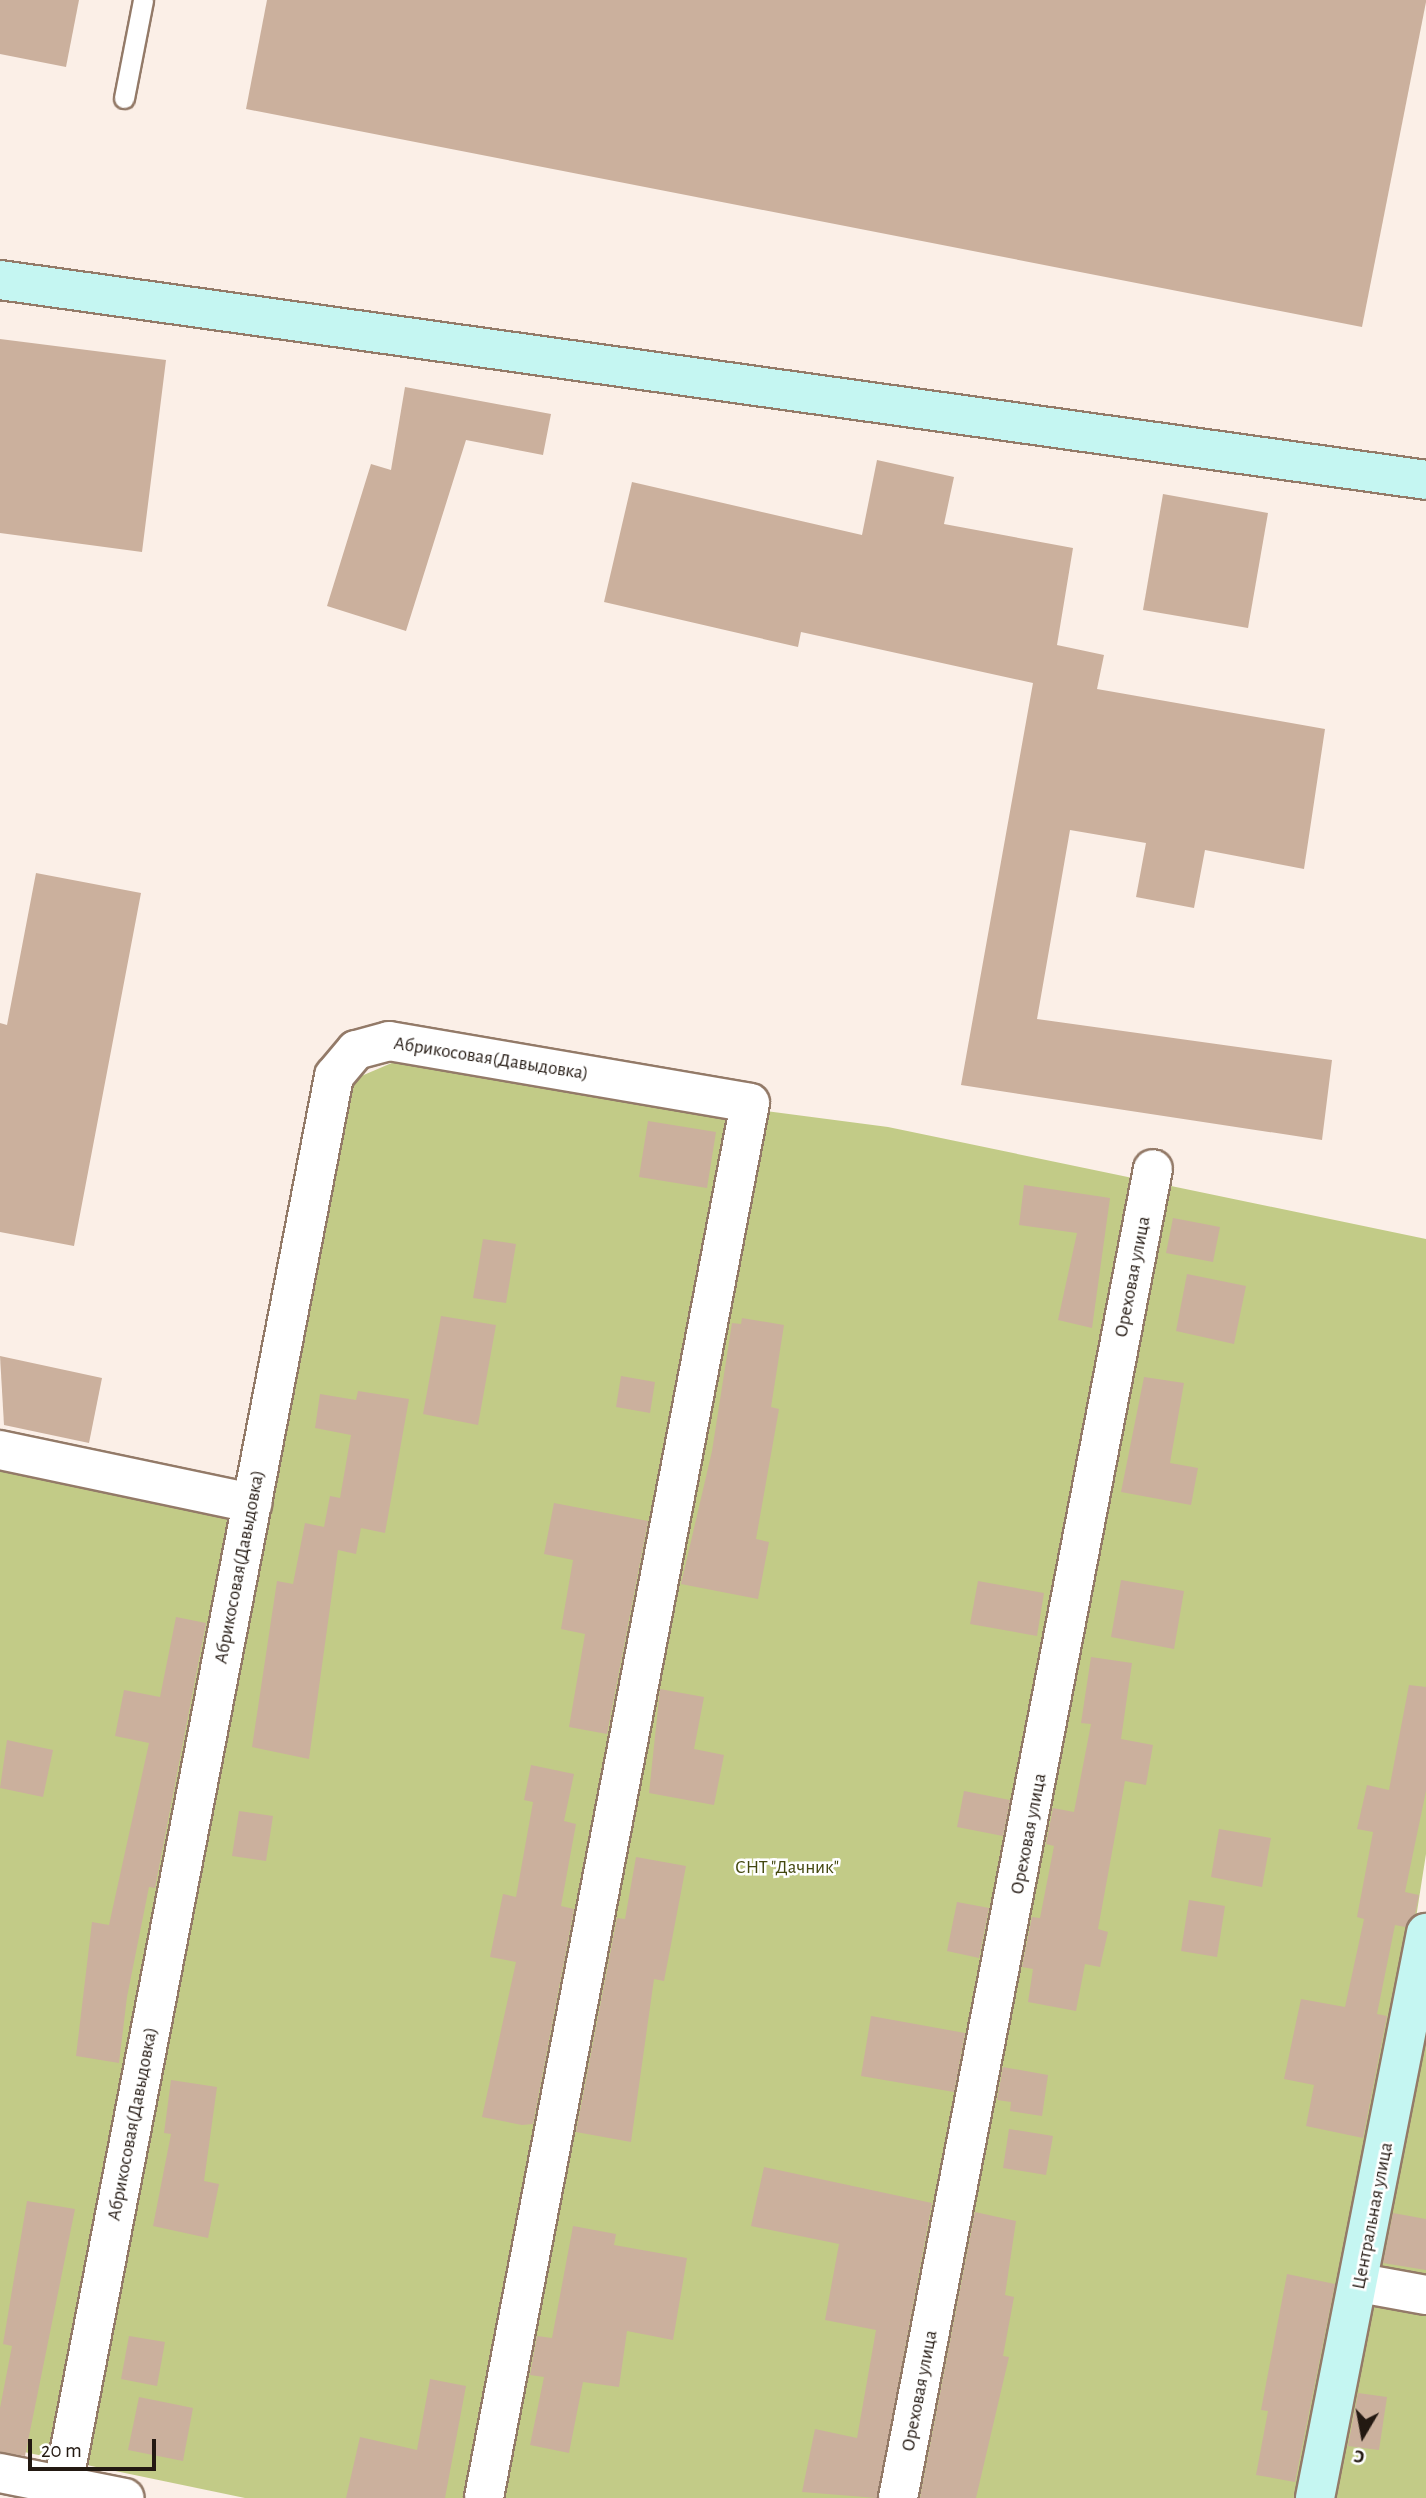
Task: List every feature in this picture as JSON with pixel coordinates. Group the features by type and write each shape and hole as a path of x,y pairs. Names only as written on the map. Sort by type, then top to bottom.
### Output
{"street":[{"path":"0,280 1426,480"},
{"name":"Абрикосовая(Давыдовка)","path":"63,2485 334,1076 356,1050 389,1041 750,1103 484,2498"},
{"name":"Ореховая улица","path":"898,2498 1153,1170"},
{"path":"0,1450 252,1503"},
{"name":"Центральная улица","path":"1315,2498 1360,2283 1426,1933"},
{"path":"1360,2283 1426,2295"},
{"path":"0,2473 125,2498"}],"lane":[{"path":"124,98 143,0"}],"green space":[{"name":"СНТ \"Дачник\"","path":"394,1062 888,1127 1426,1239 1426,1854 1405,1988 1301,2498 245,2498 0,2447 0,1458 267,1511 352,1080"},
{"path":"1426,2019 1426,2498 1331,2498"}],"building":[{"path":"0,0 79,0 66,67 0,54"},
{"path":"267,0 1426,2 1362,327 246,109"},
{"path":"0,339 166,360 142,552 0,533"},
{"path":"405,387 551,414 543,455 466,440 406,631 327,606 371,464 391,470"},
{"path":"877,460 954,477 944,524 1073,548 1057,645 1104,655 1097,689 1325,729 1304,869 1205,850 1194,908 1136,897 1146,843 1070,830 1037,1019 1332,1060 1322,1140 961,1085 1033,683 801,632 798,647 604,602 632,482 862,535"},
{"path":"1163,494 1268,513 1248,628 1143,610"},
{"path":"36,873 141,893 74,1246 0,1232 0,1023 7,1025"},
{"path":"648,1121 716,1132 707,1188 639,1177"},
{"path":"1024,1185 1110,1198 1092,1328 1058,1320 1077,1233 1019,1225"},
{"path":"1173,1218 1220,1227 1213,1262 1166,1253"},
{"path":"483,1239 516,1244 506,1303 473,1298"},
{"path":"1187,1274 1246,1286 1234,1344 1176,1331"},
{"path":"441,1316 496,1325 478,1425 423,1414"},
{"path":"742,1318 784,1325 771,1407 779,1409 756,1539 769,1542 758,1599 681,1584 712,1451 732,1323 741,1324"},
{"path":"0,1356 102,1378 89,1443 4,1425"},
{"path":"621,1376 655,1382 650,1413 616,1407"},
{"path":"1144,1377 1184,1383 1170,1463 1198,1468 1191,1505 1121,1492"},
{"path":"358,1391 409,1399 385,1533 361,1528 356,1554 338,1550 309,1759 252,1747 277,1581 293,1584 305,1523 324,1527 330,1496 340,1498 351,1435 315,1428 320,1394 356,1400"},
{"path":"554,1503 648,1521 607,1734 569,1727 585,1634 561,1629 573,1560 544,1554"},
{"path":"1121,1580 1184,1591 1174,1649 1111,1637"},
{"path":"978,1581 1044,1593 1037,1636 970,1624"},
{"path":"176,1617 206,1623 155,1888 149,1887 127,1997 119,2063 76,2056 92,1922 109,1925 149,1743 115,1736 124,1690 160,1697"},
{"path":"1091,1657 1132,1663 1121,1739 1153,1745 1146,1785 1125,1781 1098,1929 1108,1932 1100,1967 1085,1964 1076,2011 1028,2002 1033,1969 1022,1967 1032,1917 1040,1918 1054,1846 1046,1844 1053,1808 1074,1812 1091,1724 1081,1723"},
{"path":"1409,1685 1426,1687 1426,1791 1405,1892 1419,1895 1415,1915 1405,1927 1395,1925 1377,2014 1387,2016 1363,2138 1306,2126 1314,2085 1284,2079 1301,1999 1345,2007 1364,1919 1357,1917 1373,1832 1357,1829 1367,1785 1389,1790"},
{"path":"660,1689 704,1697 694,1749 724,1755 714,1805 649,1793"},
{"path":"7,1740 53,1750 43,1797 0,1788"},
{"path":"531,1765 574,1774 564,1821 576,1824 561,1906 574,1909 533,2124 522,2125 482,2117 516,1962 490,1957 503,1894 516,1897 533,1802 524,1800"},
{"path":"964,1791 1010,1800 1003,1836 957,1827"},
{"path":"239,1811 273,1816 266,1861 232,1856"},
{"path":"1219,1829 1271,1838 1262,1887 1211,1877"},
{"path":"636,1857 686,1866 664,1981 654,1979 631,2142 576,2132 617,1918 625,1919"},
{"path":"1189,1900 1225,1906 1217,1957 1181,1951"},
{"path":"957,1902 989,1908 979,1958 947,1951"},
{"path":"871,2016 965,2033 954,2092 861,2076"},
{"path":"1003,2067 1048,2075 1042,2116 1010,2111 1011,2102 997,2100"},
{"path":"171,2080 217,2087 204,2181 219,2184 208,2238 153,2226 171,2134 164,2133"},
{"path":"1009,2129 1053,2136 1046,2175 1003,2168"},
{"path":"764,2167 932,2203 877,2498 802,2492 815,2429 857,2438 876,2330 825,2320 839,2244 751,2226"},
{"path":"27,2201 75,2209 25,2456 0,2452 0,2408 12,2346 3,2344"},
{"path":"975,2212 1016,2221 1005,2295 1014,2297 1003,2356 1009,2357 976,2498 920,2498"},
{"path":"1393,2213 1426,2219 1426,2270 1383,2263"},
{"path":"573,2226 616,2234 614,2245 687,2258 673,2340 627,2331 619,2387 583,2382 569,2453 530,2445 544,2377 530,2375 537,2336 552,2338"},
{"path":"1287,2274 1335,2284 1295,2482 1256,2475 1268,2411 1261,2410"},
{"path":"129,2336 165,2342 157,2386 121,2379"},
{"path":"430,2379 466,2386 445,2498 346,2498 360,2437 417,2450"},
{"path":"1358,2393 1387,2397 1379,2450 1348,2446"},
{"path":"139,2397 193,2408 183,2461 128,2450"}]}
